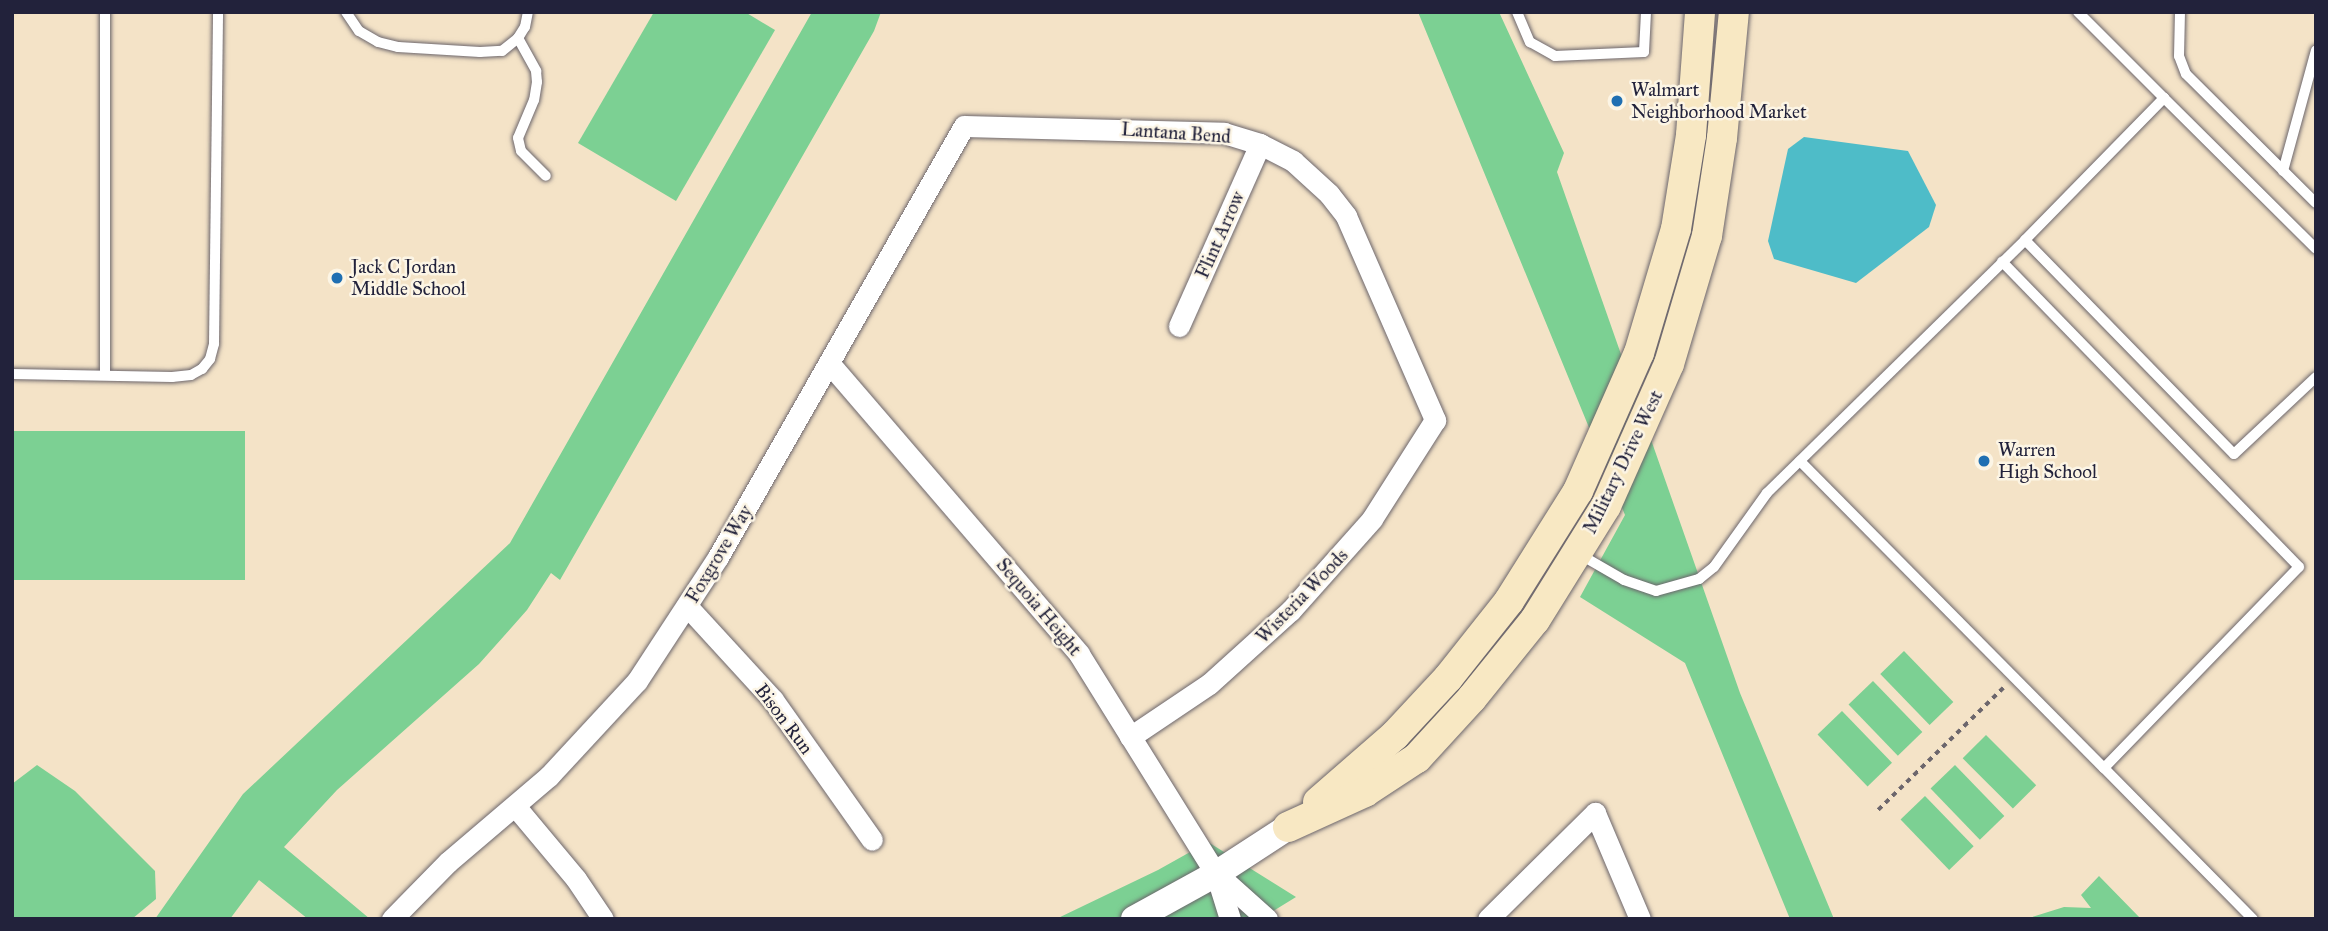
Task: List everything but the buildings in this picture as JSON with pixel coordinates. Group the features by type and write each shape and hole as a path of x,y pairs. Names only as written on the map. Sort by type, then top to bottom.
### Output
{"main road":[{"name":"Military Drive West","path":"1565,545 1578,491 1610,424 1655,306 1676,229 1690,135 1700,12"},
{"name":"Military Drive West","path":"1288,827 1343,782 1420,709 1509,601 1606,506 1639,437 1685,315 1708,229 1722,138 1734,12"}],"street":[{"name":"Lantana Bend","path":"964,126 1224,133 1260,144 1293,161 1310,175 1346,216 1435,420"},
{"name":"Foxgrove Way","path":"392,919 448,862 549,776 637,681 687,606 830,365 964,126"},
{"name":"Flint Arrow","path":"1179,326 1260,144"},
{"name":"Sequoia Height","path":"830,365 1056,625 1102,688 1216,874 1230,919"},
{"name":"Wisteria Woods","path":"1130,737 1209,684 1291,610 1371,519 1435,420"},
{"name":"Bison Run","path":"687,606 773,700 872,840"},
{"path":"515,806 576,879 603,919"},
{"path":"1488,919 1595,813 1640,919"},
{"name":"Military Drive West","path":"1134,919 1216,874 1288,827"},
{"name":"Sequoia Height","path":"1216,874 1267,919"}],"lane":[{"path":"105,12 105,375"},
{"path":"12,374 191,375 202,369 210,359 214,344 218,12"},
{"path":"346,12 359,32 378,42 398,47 502,51 518,38 525,27 528,12"},
{"path":"1517,12 1530,42 1555,56 1644,52 1646,12"},
{"path":"2078,12 2316,249"},
{"path":"2180,12 2179,56 2186,74 2316,204"},
{"path":"518,38 536,71 537,82 534,100 518,138 521,150 546,176"},
{"path":"2283,170 2316,50"},
{"path":"1565,545 1624,580 1656,591 1699,579 1714,568 1767,493 2025,240 2164,98"},
{"path":"2025,240 2234,454 2316,377"},
{"path":"2002,262 2299,567 2104,768"},
{"path":"1800,461 2253,919"}],"path":[{"path":"1878,810 2014,677"}],"green space":[{"path":"654,12 745,12 775,30 676,201 578,143"},
{"path":"812,12 881,12 874,31 560,580 551,573 527,610 479,664 337,790 284,847 370,919 308,919 259,880 230,919 155,919 243,794 510,543"},
{"path":"1418,12 1499,12 1564,153 1557,172 1740,693 1834,919 1790,919 1685,663 1580,597 1625,515"},
{"path":"12,431 245,431 245,580 12,580"},
{"path":"1904,651 1953,702 1930,725 1880,674"},
{"path":"1873,681 1922,732 1898,756 1849,705"},
{"path":"1842,711 1892,763 1868,786 1818,735"},
{"path":"1986,735 2036,785 2013,809 1963,758"},
{"path":"37,765 75,791 155,871 156,899 132,919 12,919 12,784"},
{"path":"1955,765 2004,816 1980,840 1931,789"},
{"path":"1925,796 1974,846 1949,870 1901,820"},
{"path":"1208,842 1296,897 1260,919 1056,919 1158,870"},
{"path":"2099,876 2141,919 2026,919 2064,907 2091,908 2081,895"}],"water":[{"path":"1804,137 1908,151 1936,205 1929,227 1856,283 1774,259 1768,241 1788,149"}],"place":[{"name":"Walmart Neighborhood Market","path":"1617,101"},
{"name":"Jack C Jordan Middle School","path":"337,278"},
{"name":"Warren High School","path":"1984,461"}]}
